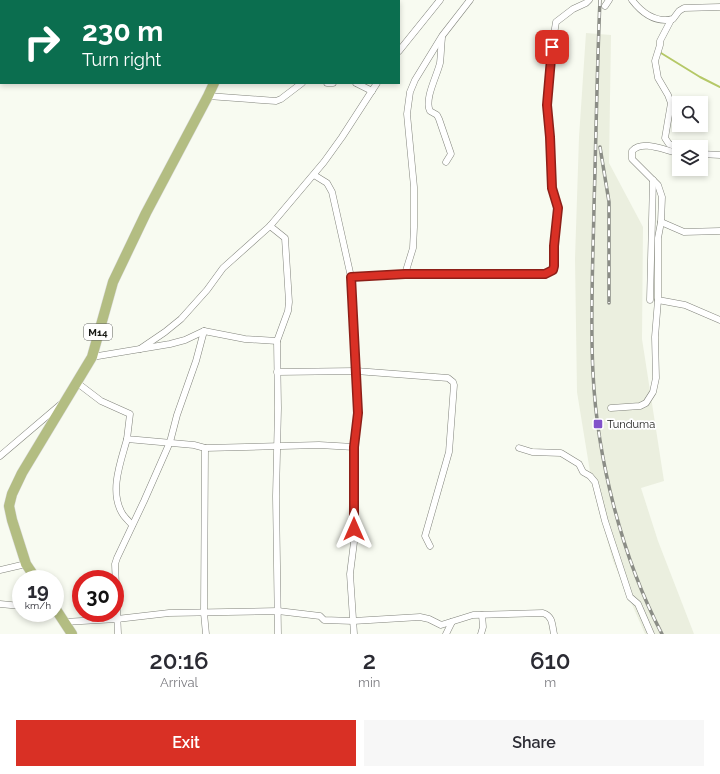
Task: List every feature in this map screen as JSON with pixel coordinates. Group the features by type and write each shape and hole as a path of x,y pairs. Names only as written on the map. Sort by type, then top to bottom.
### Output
{"main road":[{"name":"M14","path":"30,570 26,564 12,520 10,506 12,494 22,473 92,357 112,282 146,213 214,84"},
{"path":"64,622 72,634"}],"street":[{"path":"400,50 440,0"},
{"path":"405,274 412,248 414,227 414,187 407,114 410,92 415,80 442,36 470,0"},
{"path":"351,277 405,274 545,274 553,270 558,208 552,188 550,137 547,116 550,59 556,22 590,0"},
{"path":"605,6 609,0"},
{"path":"632,0 654,19 672,20"},
{"path":"672,145 668,144 666,138 671,103 658,78 655,65 660,41 672,20 679,11 684,8 720,7"},
{"path":"442,36 440,64 434,79 428,105 430,112 437,115 439,119 451,154 446,162"},
{"path":"208,96 276,101 301,84"},
{"path":"358,84 372,91"},
{"path":"140,349 181,319 207,290 223,268 270,226 314,174 342,137 376,84"},
{"path":"611,408 644,405 653,392 656,378 655,337 658,300 658,238 661,222 662,197 658,185 632,160 632,155 634,149 647,145 672,151"},
{"path":"708,154 720,155"},
{"path":"314,174 327,183 332,192 351,277 358,413 354,447 354,542 350,574 354,634"},
{"path":"650,300 653,180"},
{"path":"661,222 684,232 720,231"},
{"path":"270,226 285,238 288,285 288,311 277,341 278,408 276,447 278,634"},
{"path":"658,300 685,305 720,320"},
{"path":"92,357 170,344 185,340 204,331 245,339 277,341"},
{"path":"115,570 115,564 119,551 170,442 177,415 196,361 204,331"},
{"path":"277,372 356,371 448,378 453,382 449,452 425,536 430,546"},
{"path":"76,382 101,401 130,414 127,439 119,471 117,501 122,513 132,525"},
{"path":"0,456 65,401"},
{"path":"127,439 170,442 205,448 319,445 354,447"},
{"path":"205,448 204,613 206,634"},
{"path":"518,448 532,452 561,453 578,463 584,473 596,482 605,521 630,596 638,604 651,634"},
{"path":"0,570 26,564"},
{"path":"0,604 12,605"},
{"path":"124,618 162,614 278,611 320,616 324,620 353,621 420,617 429,619 441,625 466,617 482,615 547,614 551,618 554,634"},
{"path":"481,634 483,627 482,615"},
{"path":"64,622 72,622"},
{"path":"117,622 118,634"},
{"path":"446,634 452,622"}],"shaded area":[{"path":"586,33 611,35 609,163 643,227 642,339 664,481 641,488 658,541 694,634 645,634 613,561 592,484 577,392 575,259 579,137"}],"waterway":[{"path":"661,53 700,77 720,87"}],"railway":[{"path":"600,0 592,311 592,352 595,406 606,473 614,507 635,573 662,634"},
{"path":"600,147 609,202 609,303"}],"place":[{"name":"Tunduma","path":"598,424"}],"route":[{"path":"354,529 354,447 358,413 351,277 405,274 545,274 553,270 558,208 552,190 550,137 547,116 552,47"}]}
